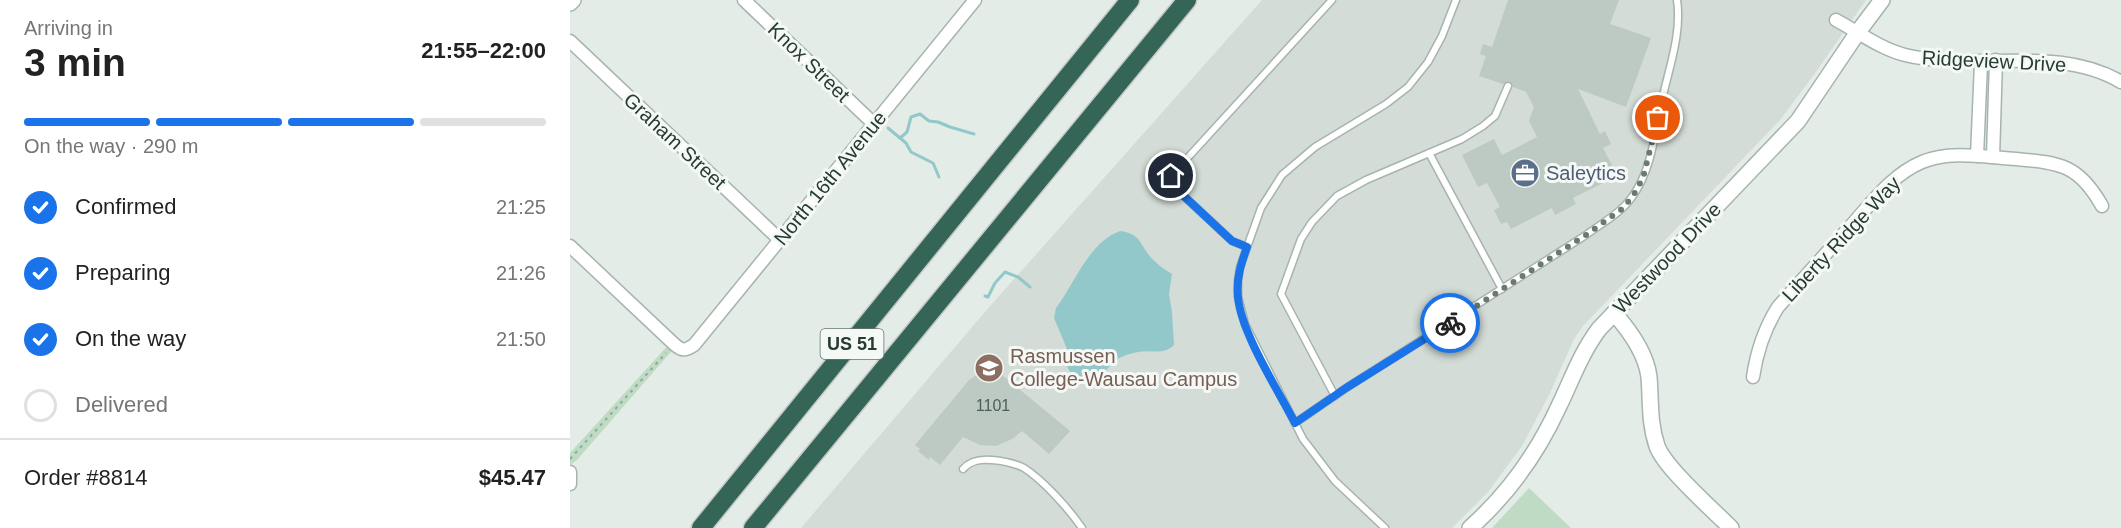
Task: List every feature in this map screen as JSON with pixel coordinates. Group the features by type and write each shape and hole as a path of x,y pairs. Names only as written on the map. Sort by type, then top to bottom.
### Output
{"highway":[{"name":"US 51","path":"701,528 1130,0"},
{"name":"US 51","path":"753,528 1187,0"},
{"path":"1158,35 1199,0"}],"street":[{"path":"570,3 573,0"},
{"name":"Knox Street","path":"744,0 874,124"},
{"name":"Westwood Drive","path":"1470,528 1495,503 1526,464 1552,420 1584,350 1599,329 1798,121 1882,0"},
{"name":"North 16th Avenue","path":"677,347 687,350 694,345 874,124 969,2"},
{"name":"Ridgeview Drive","path":"1836,20 1891,51 1907,56 1981,63 1996,60 2069,64 2093,70 2121,82"},
{"name":"Graham Street","path":"570,41 780,240"},
{"path":"1993,158 1996,60"},
{"path":"1977,156 1981,63"},
{"name":"Liberty Ridge Way","path":"1753,377 1757,351 1766,327 1778,307 1891,182 1923,162 1945,157 1977,156 2038,161 2062,166 2083,179 2102,206"},
{"path":"570,246 677,347"},
{"path":"1614,313 1638,345 1649,375 1649,417 1657,448 1671,468 1731,528"}],"lane":[{"path":"1247,247 1232,241 1172,185 1171,176 1174,170 1332,0"},
{"path":"1385,528 1335,481 1304,439 1255,345 1241,312 1238,280 1240,267 1261,208 1282,175 1314,147 1386,104 1408,87 1428,62 1442,36 1456,0"},
{"path":"1295,423 1586,235 1622,209 1633,196 1643,178 1655,137 1676,37 1679,12 1677,0"},
{"path":"1335,396 1281,294 1301,239 1312,222 1337,196 1366,180 1462,139 1490,121 1502,103 1508,86"},
{"path":"1429,153 1502,289"},
{"path":"963,469 968,463 982,459 1008,462 1024,469 1042,483 1082,528"}],"path":[{"path":"570,459 677,347"}],"shaded area":[{"path":"1262,0 1866,0 1780,120 1583,326 1574,339 1549,395 1522,446 1488,492 1452,528 801,528 984,313"}],"green space":[{"path":"671,342 676,346 577,460 570,465 570,453"},
{"path":"1529,488 1571,528 1492,528"}],"water":[{"path":"1120,231 1135,236 1149,255 1172,274 1169,294 1174,345 1166,350 1143,351 1120,358 1110,365 1092,386 1070,372 1067,366 1067,349 1054,318 1056,308 1091,254 1109,236"}],"building":[{"path":"1508,0 1619,0 1610,24 1651,38 1626,107 1578,89 1600,134 1605,131 1611,144 1603,148 1614,169 1609,171 1613,178 1573,198 1576,204 1555,215 1552,208 1511,229 1507,222 1501,224 1494,210 1500,207 1487,183 1478,187 1462,155 1494,139 1502,155 1537,137 1529,121 1534,107 1526,92 1513,87 1510,81 1503,84 1479,76 1486,56 1480,54 1483,44 1492,47"},
{"path":"989,371 1001,377 1002,375 1070,431 1049,454 1022,431 1012,439 996,446 980,445 963,437 940,465 930,457 929,460 918,451 920,449 915,445 969,380"}],"waterway":[{"path":"900,138 907,132 911,117 920,114 929,121 974,134"},
{"path":"888,128 906,143 911,152 933,163 939,177"},
{"path":"985,296 988,297 995,283 1005,272 1018,277 1030,287"}],"way so far":[{"path":"1450,323 1622,209 1633,196 1643,178 1658,118"}],"place":[{"name":"Saleytics","path":"1525,173"},
{"name":"Rasmussen College-Wausau Campus","path":"989,368"}],"route":[{"path":"1171,176 1172,185 1232,241 1247,247 1238,280 1241,312 1255,345 1295,423 1450,323"}]}
